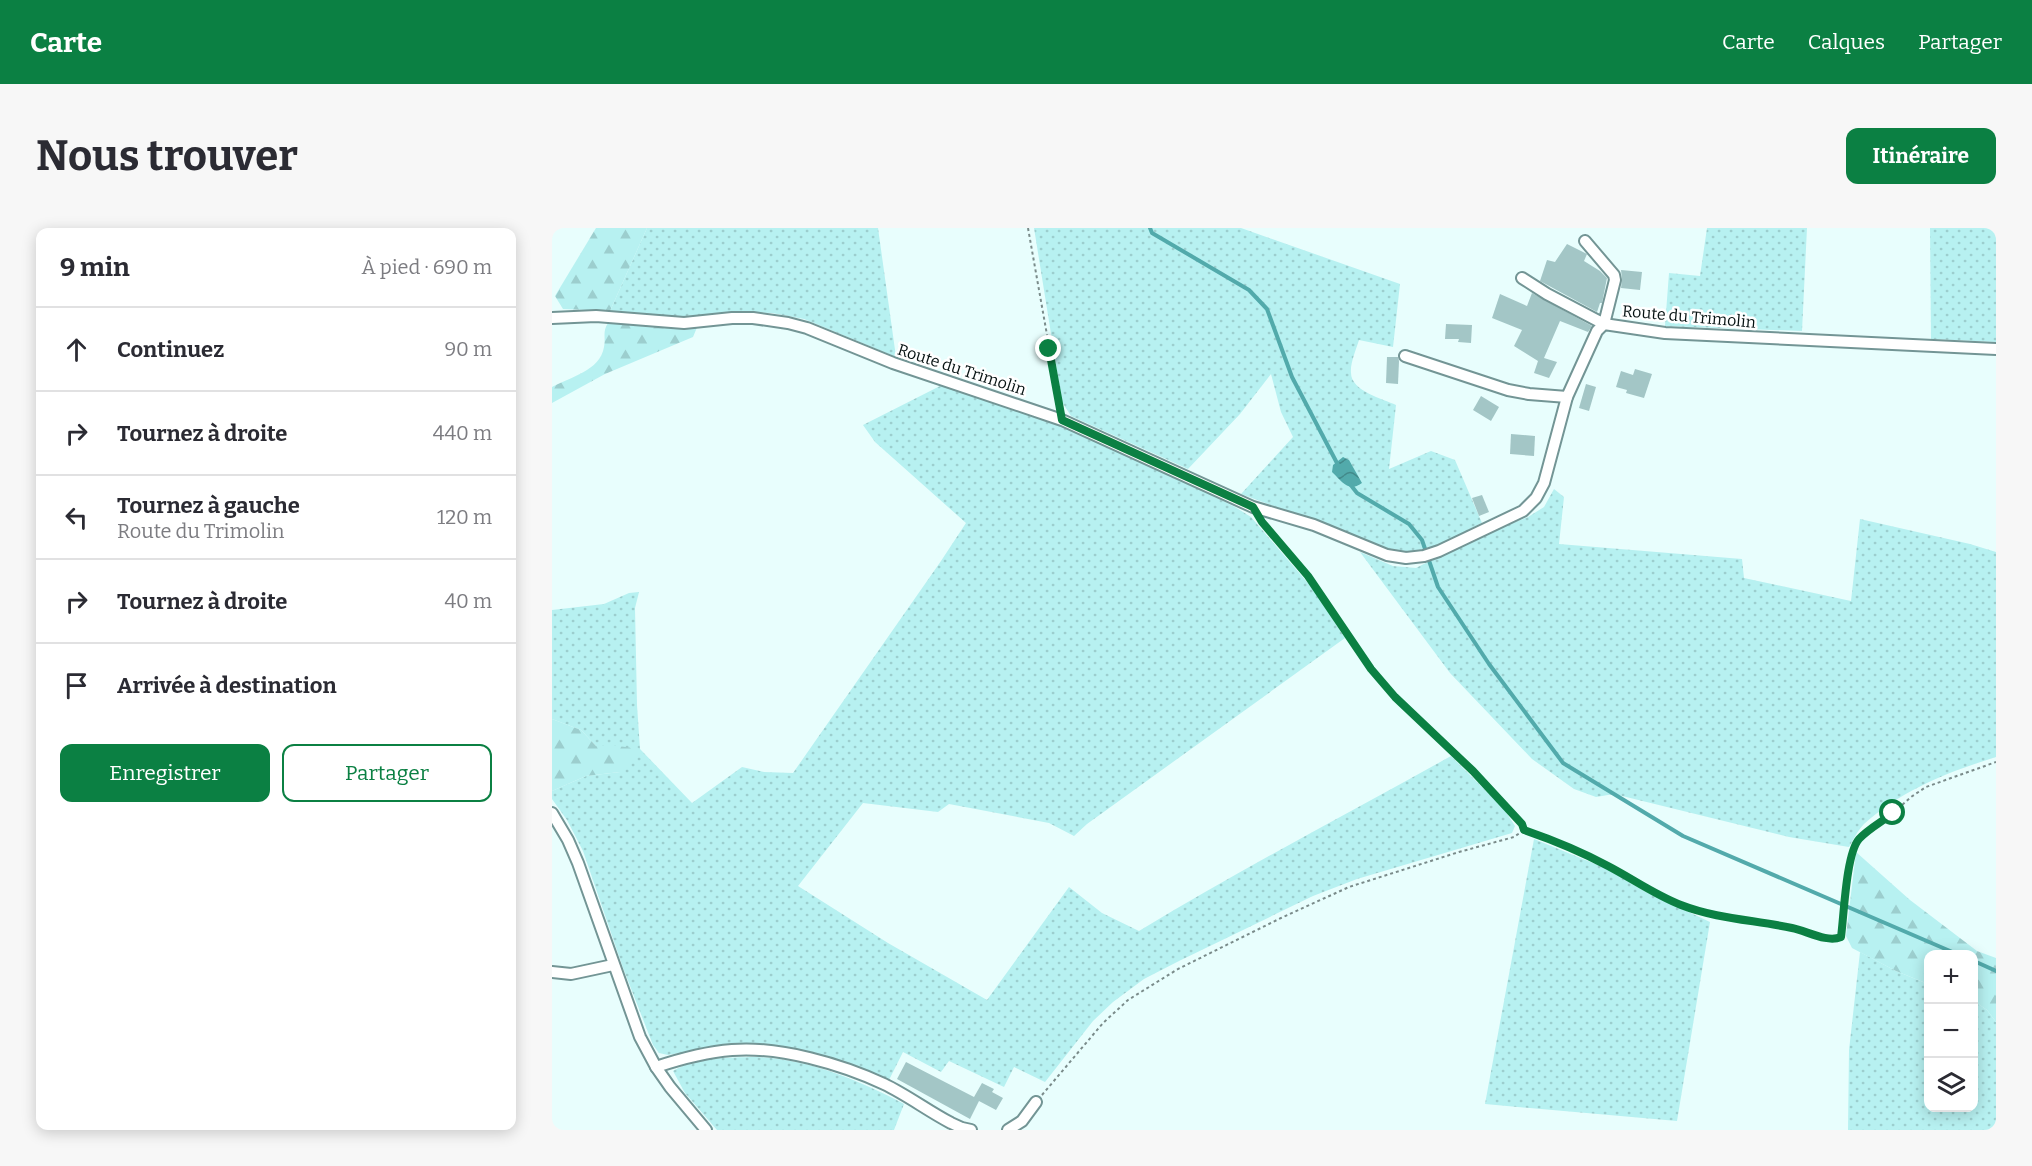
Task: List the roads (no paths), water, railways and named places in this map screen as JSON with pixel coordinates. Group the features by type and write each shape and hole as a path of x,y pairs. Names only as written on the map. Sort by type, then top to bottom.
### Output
{"street":[{"path":"1522,278 1604,324 1615,280 1614,275 1585,241"},
{"name":"Route du Trimolin","path":"552,318 596,316 684,323 753,318 788,322 893,363 1062,420 1253,507 1314,525 1387,555 1406,558 1424,556 1523,511 1536,498 1544,483 1567,397 1597,331 1604,324 1665,333 1996,349"},
{"path":"1405,356 1508,390 1567,397"},
{"path":"552,813 578,863 640,1037 670,1087 706,1130"},
{"path":"552,972 571,974 613,965"},
{"path":"656,1067 677,1060 732,1050 794,1055 883,1083 943,1118 971,1130"},
{"path":"1008,1130 1022,1121 1036,1102"}],"water":[{"path":"1343,457 1349,460 1362,483 1357,486 1349,487 1332,472 1333,465"}],"waterway":[{"path":"1150,228 1152,233 1249,290 1267,309 1292,377 1338,465"},
{"path":"1350,484 1357,493 1409,524 1422,540 1438,587 1489,664 1563,763 1683,836 1948,950"},
{"path":"1978,963 1996,971"}]}
